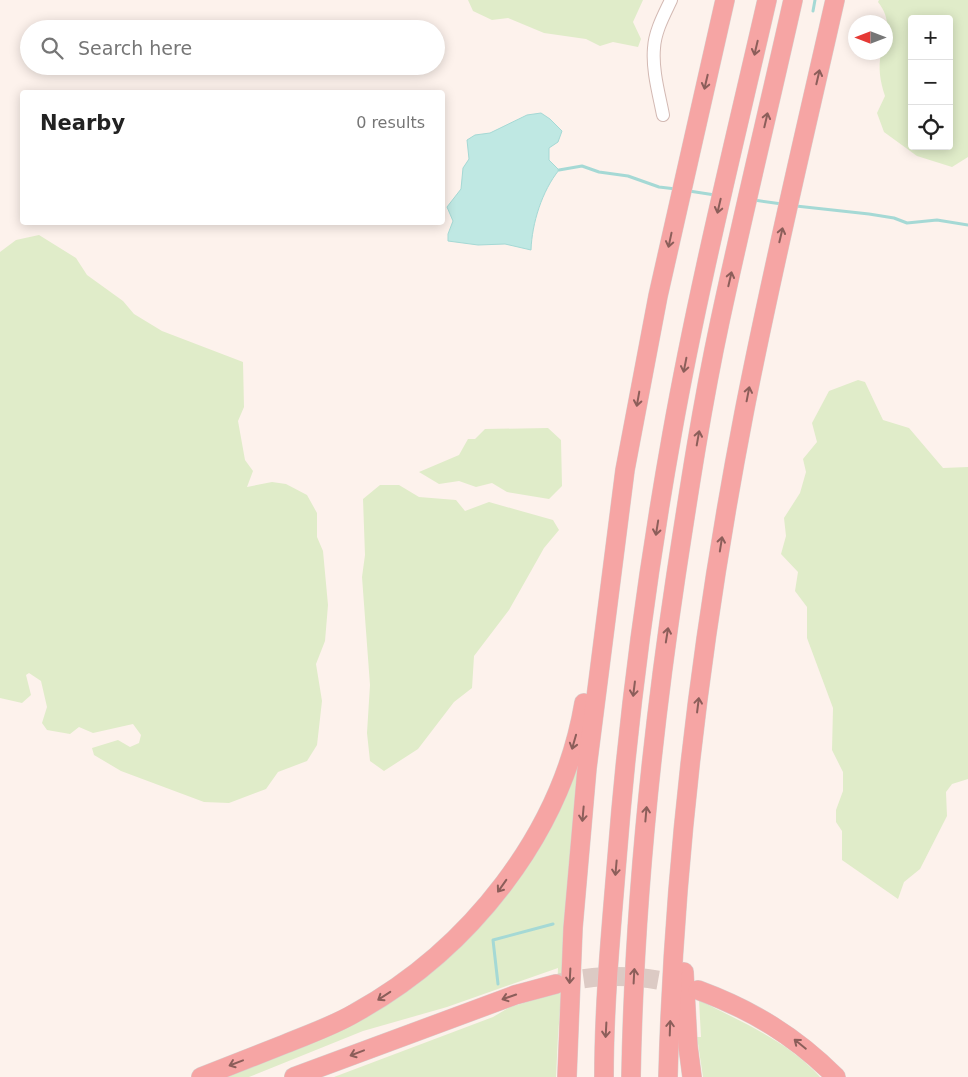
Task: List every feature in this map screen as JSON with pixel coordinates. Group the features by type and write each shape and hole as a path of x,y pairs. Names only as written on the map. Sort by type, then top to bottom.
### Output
{"highway":[{"path":"201,1077 330,1026 380,998 429,964 482,911 507,880 553,802 582,714 613,522 625,470 658,296 725,0"},
{"path":"604,1077 613,904 620,817 641,632 664,480 693,325 767,0"},
{"path":"631,1077 635,959 648,799 665,650 689,486 720,322 793,1"},
{"path":"668,1077 679,878 692,753 729,494 768,291 834,5"},
{"path":"567,1077 573,928 587,768 625,470"},
{"path":"692,753 691,855 684,980 692,1077"},
{"path":"294,1077 515,995 556,984"},
{"path":"698,990 734,1004 780,1030 818,1059 836,1077"}],"street":[{"path":"663,115 654,61 654,48 658,30 671,0"}],"green space":[{"path":"468,0 643,0 633,22 641,39 638,47 613,42 600,46 586,39 544,33 508,18 492,20 473,11"},
{"path":"879,0 968,0 968,157 952,167 917,156 909,150 953,150 953,15 908,15 908,149 884,132 877,113 885,96 881,80 880,60 893,60 893,15 885,15 878,2"},
{"path":"39,235 76,258 87,275 123,301 134,314 162,331 243,362 244,407 238,421 245,460 253,471 247,487 272,482 286,484 307,495 317,513 317,537 323,551 328,605 325,641 316,664 322,701 317,745 307,761 278,772 266,789 229,803 204,802 121,771 94,755 92,748 118,740 130,747 139,743 141,735 133,724 93,733 79,727 70,734 47,730 42,723 47,707 41,681 29,673 26,675 31,695 22,703 0,698 0,252 16,240"},
{"path":"858,380 865,382 883,420 909,428 943,468 968,467 968,779 952,784 946,792 947,816 920,869 904,882 898,899 842,860 842,831 836,822 836,810 843,791 843,772 832,750 833,708 807,638 807,607 795,591 798,572 781,554 786,536 784,518 800,493 806,472 803,459 817,442 812,423 829,391"},
{"path":"548,428 561,440 562,486 549,499 507,492 492,483 476,487 459,481 439,484 419,472 459,455 468,439 475,439 485,429"},
{"path":"380,485 399,485 419,497 456,500 465,511 489,502 553,520 559,530 544,548 509,610 474,656 472,688 454,702 418,749 384,771 370,761 367,733 370,685 362,577 365,555 363,499"},
{"path":"580,756 556,1077 334,1077 493,1017 510,1007 557,993 558,968 447,1007 363,1031 249,1077 225,1077 375,1011 424,978 468,938 512,888"},
{"path":"699,1000 779,1043 794,1053 820,1077 703,1077 697,1037 701,1037"}],"water":[{"path":"541,113 562,131 558,142 549,148 549,160 559,170 543,197 539,208 533,229 531,250 505,244 478,245 448,241 448,234 453,221 447,207 461,189 463,168 469,159 467,140 475,135 490,133 527,115"}],"waterway":[{"path":"813,11 815,0"},
{"path":"559,170 582,166 599,172 628,176 659,187 676,189"},
{"path":"689,191 715,195"},
{"path":"754,200 782,204"},
{"path":"796,206 869,214 894,218 907,223 937,220 968,225"},
{"path":"498,984 493,940 553,924"}],"tunnel":[{"path":"556,984 589,978 622,976 638,977 687,987"}]}
